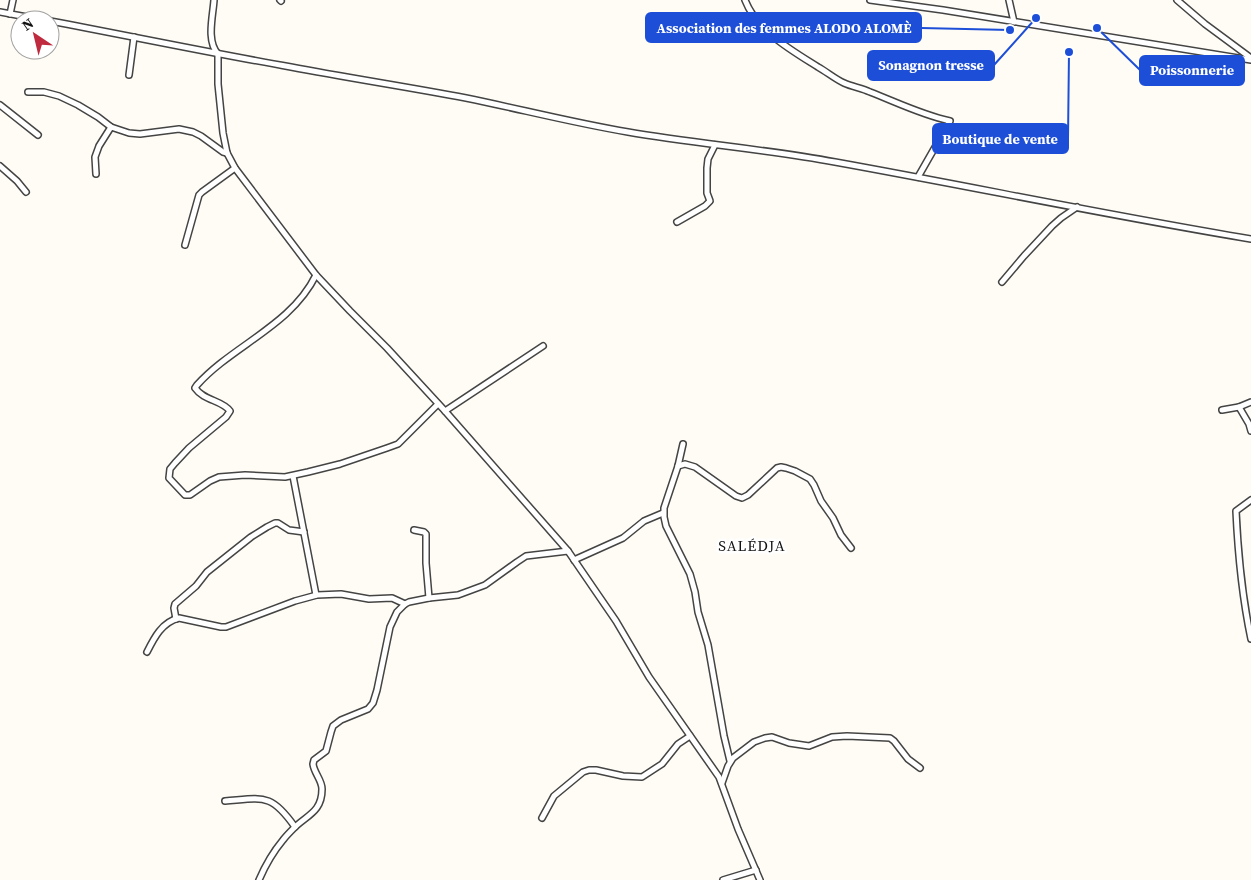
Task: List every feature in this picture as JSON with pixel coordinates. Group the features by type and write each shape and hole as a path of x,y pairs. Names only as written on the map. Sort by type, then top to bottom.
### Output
{"street":[{"path":"214,0 211,42 218,54 219,94 223,133 227,153 235,168 316,275 445,411 568,551 616,621 649,677 713,767 722,784 738,829 760,880"},
{"path":"745,0 751,11 770,34 844,83 932,117 950,121 918,177"},
{"path":"870,0 1251,59"},
{"path":"1009,0 1014,22"},
{"path":"1178,0 1205,24 1251,59"},
{"path":"0,12 10,14"},
{"path":"60,23 218,54 452,96 606,128 832,161 989,192 1251,239"},
{"path":"129,75 134,37"},
{"path":"28,92 44,92 59,96 92,113 112,128 140,134 179,129 201,136 227,153"},
{"path":"0,105 38,135"},
{"path":"96,174 95,157 99,146 112,128"},
{"path":"677,222 705,206 710,201 706,168 715,145"},
{"path":"0,166 26,192"},
{"path":"185,245 199,195 235,168"},
{"path":"1002,282 1052,226 1077,207"},
{"path":"316,275 290,311 196,385 201,395 226,406 229,413 170,469 170,479 185,495 188,496 219,477 245,474 276,477 293,476 340,464 393,446 403,439 438,404"},
{"path":"445,411 543,346"},
{"path":"1222,410 1240,407 1251,402"},
{"path":"1240,407 1251,431"},
{"path":"683,444 663,513 666,526 690,574 698,612 708,645 730,761"},
{"path":"678,466 684,464 695,467 736,496 742,498 748,495 777,468 781,467 795,471 810,479 820,502 833,518 841,536 851,548"},
{"path":"293,476 316,595"},
{"path":"1251,500 1236,511 1243,595 1251,639"},
{"path":"574,560 623,538 644,521 663,513"},
{"path":"176,619 175,604 196,586 207,572 251,537 275,523 289,530 304,532"},
{"path":"414,530 426,534 429,598"},
{"path":"259,880 271,857 283,840 295,827 315,811 321,800 322,787 312,764 314,760 326,751 333,726 341,720 368,709 373,703 390,627 397,612 408,602 458,595 485,586 526,556 568,551"},
{"path":"147,652 158,633 166,625 179,618 221,627 316,595 341,594 369,599 392,598 405,604"},
{"path":"542,818 554,796 583,772 596,770 634,778 642,777 662,764 678,744 690,736"},
{"path":"722,784 730,761 754,742 772,737 809,746 832,738 847,736 890,738 903,755 920,768"},
{"path":"225,801 259,798 268,800 282,809 295,827"},
{"path":"723,880 756,870"}],"place":[{"name":"Sonagnon tresse","path":"1036,18"},
{"name":"Poissonnerie","path":"1097,28"},
{"name":"Association des femmes ALODO ALOMÈ","path":"1010,30"},
{"name":"Boutique de vente","path":"1069,52"}],"district":[{"name":"SALÉDJA","path":"752,546"}]}
